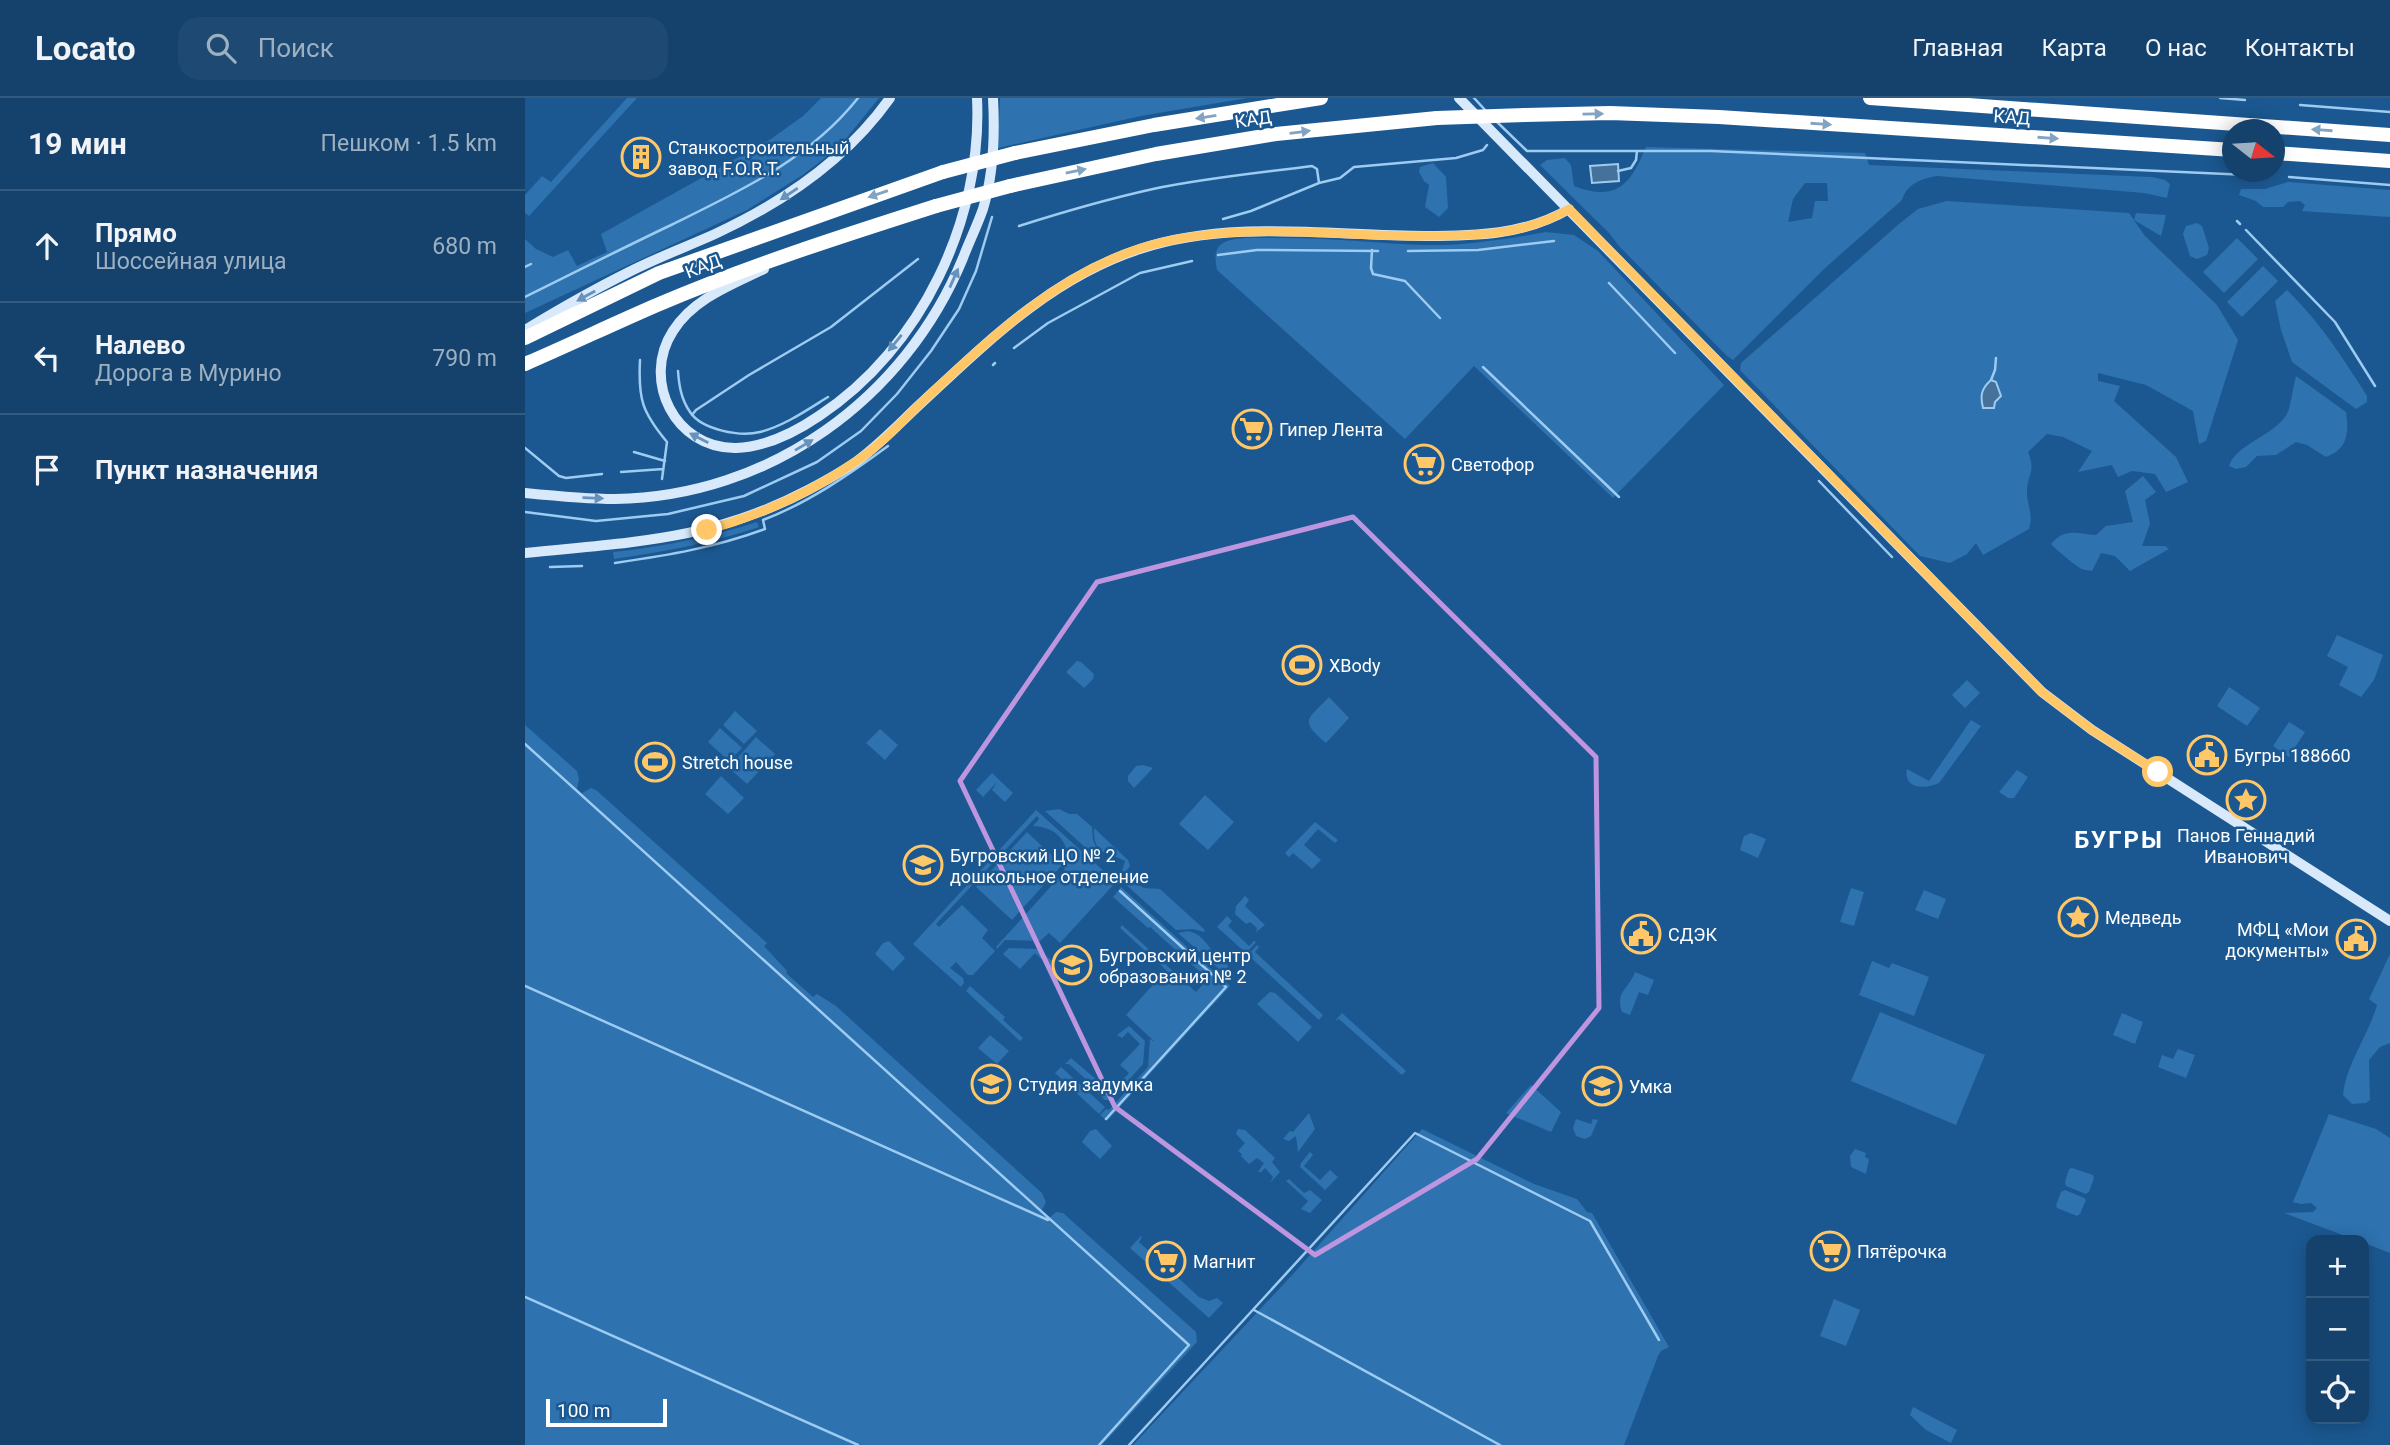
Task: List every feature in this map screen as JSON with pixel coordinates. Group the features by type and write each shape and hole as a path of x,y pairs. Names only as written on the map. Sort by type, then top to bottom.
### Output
{"highway":[{"name":"КАД","path":"525,338 672,268 943,172 1015,153 1154,125 1321,98"},
{"name":"КАД","path":"1870,98 2390,135"},
{"name":"КАД","path":"525,364 658,304 811,246 936,206 1010,186 1156,154 1262,136 1437,118 1610,113 1719,117 2222,149"},
{"path":"2285,154 2390,161"}],"main road":[{"path":"525,330 628,272 717,233 777,202 836,159 863,133 890,98"},
{"path":"811,246 698,304 673,330 665,346 659,380 672,416 689,434 710,444 735,448 765,443 789,434 833,407 889,351 907,329 935,284 961,220 975,156 977,98"},
{"path":"525,493 617,499 682,491 742,474 773,461 798,449 843,419 901,361 948,292 983,208 995,129 993,98"},
{"path":"1459,98 2032,682 2063,710 2390,921"},
{"path":"525,553 597,548 666,539 749,518 785,502 857,461 990,338 1045,296 1084,273 1139,249 1224,232 1394,236 1499,233 1545,222 1569,209"}],"highlighted area":[{"path":"1353,517 1596,757 1599,1008 1477,1159 1315,1255 1115,1107 960,781 1097,582"}],"shaded area":[{"path":"627,98 637,98 529,216 525,213 525,195 542,176 551,182"},
{"path":"821,98 879,98 845,140 826,157 747,210 525,313 525,239 536,249 553,257 568,250 577,266 607,252 601,234 771,139 803,116"},
{"path":"1000,98 1247,98 1141,116 998,148"},
{"path":"1646,147 1865,153 1869,165 2152,177 2170,184 2167,198 2144,193 1937,176 1920,181 1911,186 1902,200 1824,269 1733,360 1540,165 1547,160 1565,158 1571,165 1574,186 1601,192 1611,191 1628,180","holes":["1805,183 1827,183 1828,201 1815,201 1812,218 1788,222 1793,199"]},
{"path":"1433,163 1446,177 1448,208 1439,217 1425,207 1429,185 1419,172 1420,167"},
{"path":"1618,164 1619,181 1592,183 1590,166"},
{"path":"2288,182 2390,190 2390,217 2302,211 2305,205 2300,201 2288,202 2283,207 2263,207 2256,201 2239,195 2241,189 2265,189"},
{"path":"1947,201 2129,213 2145,236 2217,305 2238,340 2206,441 2199,444 2193,411 2146,385 2098,373 2098,381 2120,386 2114,401 2176,457 2188,482 2166,492 2155,474 2132,471 2118,477 2112,465 2078,472 2092,451 2063,437 2047,434 2028,452 2031,468 2027,490 2031,518 2029,529 1983,555 1976,543 1967,554 1950,563 1920,556 1740,370 1741,363 1899,224 1918,209"},
{"path":"2136,213 2166,215 2161,236 2134,220"},
{"path":"2197,223 2202,226 2209,248 2207,255 2197,259 2190,256 2183,234 2186,226"},
{"path":"1546,232 1574,235 1598,251 1724,385 1613,498 1474,366 1405,439 1217,270 1216,262 1217,250 1221,244 1242,238 1311,238 1439,245 1485,242"},
{"path":"2237,238 2258,259 2224,293 2203,272"},
{"path":"2263,266 2278,281 2242,317 2227,302"},
{"path":"2287,290 2330,341 2367,396 2367,402 2356,409 2292,362 2275,301"},
{"path":"2296,376 2346,412 2347,433 2343,445 2326,457 2307,445 2296,442 2276,455 2257,456 2246,467 2236,469 2229,466 2239,452 2281,422 2287,414"},
{"path":"1991,380 1996,382 2001,396 1995,402 1994,408 1983,408 1982,393"},
{"path":"2143,476 2156,492 2145,500 2150,524 2142,546 2165,546 2169,549 2130,571 2115,556 2101,553 2092,571 2080,568 2051,544 2067,533 2096,535 2106,526 2133,522 2125,491"},
{"path":"757,522 759,527 723,538 614,559 613,552 686,541"},
{"path":"2337,635 2383,655 2374,680 2361,697 2339,685 2348,667 2327,656"},
{"path":"1077,661 1094,674 1084,688 1066,672"},
{"path":"1967,680 1980,693 1965,708 1952,695"},
{"path":"2229,687 2260,708 2247,726 2217,706"},
{"path":"1329,697 1349,718 1326,743 1312,729 1309,720"},
{"path":"735,711 757,731 744,744 723,725"},
{"path":"1971,720 1981,726 1939,783 1922,787 1908,781 1907,769 1929,781"},
{"path":"2289,722 2305,732 2289,757 2273,746"},
{"path":"525,725 577,771 577,789 582,793 591,788 596,790 767,943 764,946 786,973 813,997 817,994 836,1006 1042,1193 1046,1202 1041,1212 1048,1219 1056,1212 1063,1213 1196,1332 1197,1342 1102,1445 525,1445"},
{"path":"720,728 742,748 729,761 708,742"},
{"path":"880,729 898,745 885,760 866,743"},
{"path":"756,737 775,754 747,784 729,768"},
{"path":"1136,766 1153,768 1134,788 1128,781 1128,776"},
{"path":"2017,770 2028,777 2014,798 2008,798 1999,792"},
{"path":"992,773 1013,793 1005,802 992,790 997,782 983,797 976,790"},
{"path":"721,776 744,798 728,814 705,794"},
{"path":"1205,795 1234,822 1208,850 1179,824"},
{"path":"1059,809 1069,814 1077,814 1092,827 1093,840 1099,854 1097,858 1045,811"},
{"path":"1036,810 1116,882 1060,943 1049,933 1040,941 1005,940 997,949 1062,874 1066,865 1063,842 1052,831 1033,826 1039,819 1037,816 936,924 939,927 962,905 988,930 982,938 995,951 973,975 968,975 956,962 950,968 963,978 961,987 913,944"},
{"path":"1315,822 1338,840 1335,843 1318,829 1304,845 1321,860 1312,869 1293,853 1289,857 1285,853"},
{"path":"1094,828 1128,860 1130,866 1124,874 1122,871 1125,861 1099,849"},
{"path":"1027,832 1062,865 1012,920 976,887"},
{"path":"1751,833 1766,839 1758,858 1740,850 1744,836"},
{"path":"1126,879 1144,888 1160,889 1205,930 1204,932 1193,929 1176,930 1123,882"},
{"path":"1121,887 1230,986 1107,1121 1100,1115 1106,1109 1109,1110 1148,1067 1150,1039 1155,1042 1126,1015 1166,970 1120,928 1122,925 1196,992 1208,979 1113,897"},
{"path":"1851,888 1864,892 1854,926 1840,922"},
{"path":"1924,890 1946,899 1938,919 1915,910"},
{"path":"1245,896 1249,900 1245,906 1265,925 1256,932 1257,928 1250,922 1246,924 1235,914 1236,906"},
{"path":"1227,916 1232,921 1228,926 1249,946 1256,942 1246,953 1217,927"},
{"path":"1188,931 1205,941 1228,965 1227,976 1178,933"},
{"path":"889,941 905,958 893,971 875,954 883,943"},
{"path":"1257,945 1259,947 1255,952 1323,1015 1319,1020 1248,955"},
{"path":"1009,948 1038,949 1057,965 1053,970 1035,953 1020,969 1003,954"},
{"path":"2390,954 2390,1043 2380,1047 2369,1060 2370,1100 2352,1104 2343,1095 2345,1083 2377,1005 2369,999"},
{"path":"1872,961 1889,968 1892,963 1929,977 1914,1016 1859,995"},
{"path":"1635,972 1654,980 1648,995 1639,992 1630,1015 1622,1012 1620,999"},
{"path":"970,986 1005,1017 1003,1020 1023,1038 1020,1041 966,991"},
{"path":"1270,992 1275,993 1312,1027 1298,1042 1257,1004"},
{"path":"1880,1012 1985,1055 1956,1125 1851,1081"},
{"path":"1342,1013 1406,1071 1402,1075 1339,1019 1335,1021"},
{"path":"2122,1013 2143,1022 2135,1044 2113,1035"},
{"path":"1129,1026 1145,1041 1143,1064 1111,1100 1105,1100 1098,1094 1099,1091 1069,1064 1065,1064 1071,1058 1111,1092 1129,1073 1120,1065 1140,1044 1128,1032 1122,1038 1117,1035"},
{"path":"990,1035 1009,1051 997,1064 978,1048"},
{"path":"2178,1049 2195,1055 2186,1078 2158,1067 2162,1055 2173,1059"},
{"path":"1061,1067 1105,1107 1099,1114 1055,1073"},
{"path":"1531,1085 1561,1112 1551,1132 1506,1113"},
{"path":"1309,1113 1315,1129 1298,1152 1296,1136 1289,1141 1283,1139 1290,1131 1293,1132"},
{"path":"2329,1114 2376,1129 2390,1138 2390,1253 2369,1245 2369,1235 2343,1235 2284,1213 2313,1212 2317,1208 2311,1203 2293,1202"},
{"path":"1576,1119 1591,1124 1593,1119 1598,1120 1591,1136 1585,1139 1576,1136 1573,1128"},
{"path":"1096,1129 1112,1146 1100,1159 1082,1142 1090,1131"},
{"path":"1238,1129 1245,1130 1275,1158 1272,1162 1280,1172 1270,1183 1273,1177 1265,1168 1258,1172 1264,1163 1257,1158 1249,1164 1238,1151 1245,1143 1236,1134"},
{"path":"1422,1129 1534,1184 1577,1199 1587,1212 1592,1213 1669,1347 1658,1356 1624,1445 1133,1445 1294,1273"},
{"path":"1855,1149 1866,1153 1865,1157 1869,1159 1866,1174 1851,1167 1850,1156"},
{"path":"1310,1152 1313,1155 1304,1166 1320,1180 1330,1170 1338,1177 1325,1190 1300,1167"},
{"path":"2069,1169 2093,1175 2089,1192 2086,1194 2066,1186"},
{"path":"1289,1179 1304,1193 1310,1190 1322,1200 1310,1213 1301,1209 1308,1201 1286,1181"},
{"path":"2065,1190 2086,1200 2077,1216 2057,1208 2061,1192"},
{"path":"1141,1236 1139,1242 1199,1297 1209,1301 1217,1298 1223,1303 1209,1318 1130,1248"},
{"path":"1834,1299 1860,1310 1846,1346 1820,1336"},
{"path":"1913,1407 1957,1430 1951,1443 1926,1430 1910,1415"}],"waterway":[{"path":"525,297 746,187 795,157 839,120 858,98"},
{"path":"1474,98 1486,111"},
{"path":"2220,98 2245,100"},
{"path":"2300,105 2390,112"},
{"path":"1496,121 1527,151 1711,151 2222,174"},
{"path":"1223,219 1251,211 1319,183 1340,178 1354,167 1456,158 1483,150 1487,145"},
{"path":"1618,171 1631,168 1637,151"},
{"path":"1019,226 1136,193 1212,179 1312,166 1317,169 1319,183"},
{"path":"2289,177 2390,185"},
{"path":"525,512 596,521 668,514 744,496 817,462 861,431 897,394 931,351 959,309 976,271 992,217"},
{"path":"2237,221 2240,224"},
{"path":"2246,230 2335,322 2375,386"},
{"path":"1408,251 1478,250 1554,241"},
{"path":"1218,255 1257,250 1378,251"},
{"path":"1372,250 1373,274 1405,281 1440,318"},
{"path":"692,415 749,375 831,327 918,259"},
{"path":"1014,348 1048,323 1140,273 1192,261"},
{"path":"525,267 531,264"},
{"path":"1609,283 1675,353"},
{"path":"1991,380 1996,358"},
{"path":"640,360 643,404 667,442 662,479"},
{"path":"1483,367 1619,497"},
{"path":"678,371 681,392 690,412 712,428 732,433 760,432 778,426 828,397"},
{"path":"615,563 691,550 765,529 763,520 812,496 888,446"},
{"path":"525,448 559,476 566,478 602,474"},
{"path":"634,452 665,461"},
{"path":"621,472 663,469"},
{"path":"1819,481 1892,557"},
{"path":"550,567 582,566"},
{"path":"525,744 1189,1345 1099,1445"},
{"path":"1106,1119 1226,987 1120,891"},
{"path":"525,986 1048,1220"},
{"path":"1129,1445 1415,1133 1590,1221 1659,1340"},
{"path":"525,1297 858,1445"},
{"path":"1254,1310 1500,1445"}],"place":[{"name":"Станкостроительный завод F.O.R.T.","path":"641,157"},
{"name":"Гипер Лента","path":"1252,429"},
{"name":"Светофор","path":"1424,464"},
{"name":"XBody","path":"1302,665"},
{"name":"Бугры 188660","path":"2207,755"},
{"name":"Stretch house","path":"655,762"},
{"name":"Панов Геннадий Иванович","path":"2246,800"},
{"name":"Бугровский ЦО № 2 дошкольное отделение","path":"923,865"},
{"name":"Медведь","path":"2078,917"},
{"name":"СДЭК","path":"1641,934"},
{"name":"МФЦ «Мои документы»","path":"2356,939"},
{"name":"Бугровский центр образования № 2","path":"1072,965"},
{"name":"Студия задумка","path":"991,1084"},
{"name":"Умка","path":"1602,1086"},
{"name":"Пятёрочка","path":"1830,1251"},
{"name":"Магнит","path":"1166,1261"}],"district":[{"name":"БУГРЫ","path":"2119,840"}],"route":[{"path":"707,530 749,518 785,502 857,461 990,338 1045,296 1084,273 1139,249 1224,232 1394,236 1499,233 1545,222 1569,209 2042,692 2092,730 2158,772"}]}
